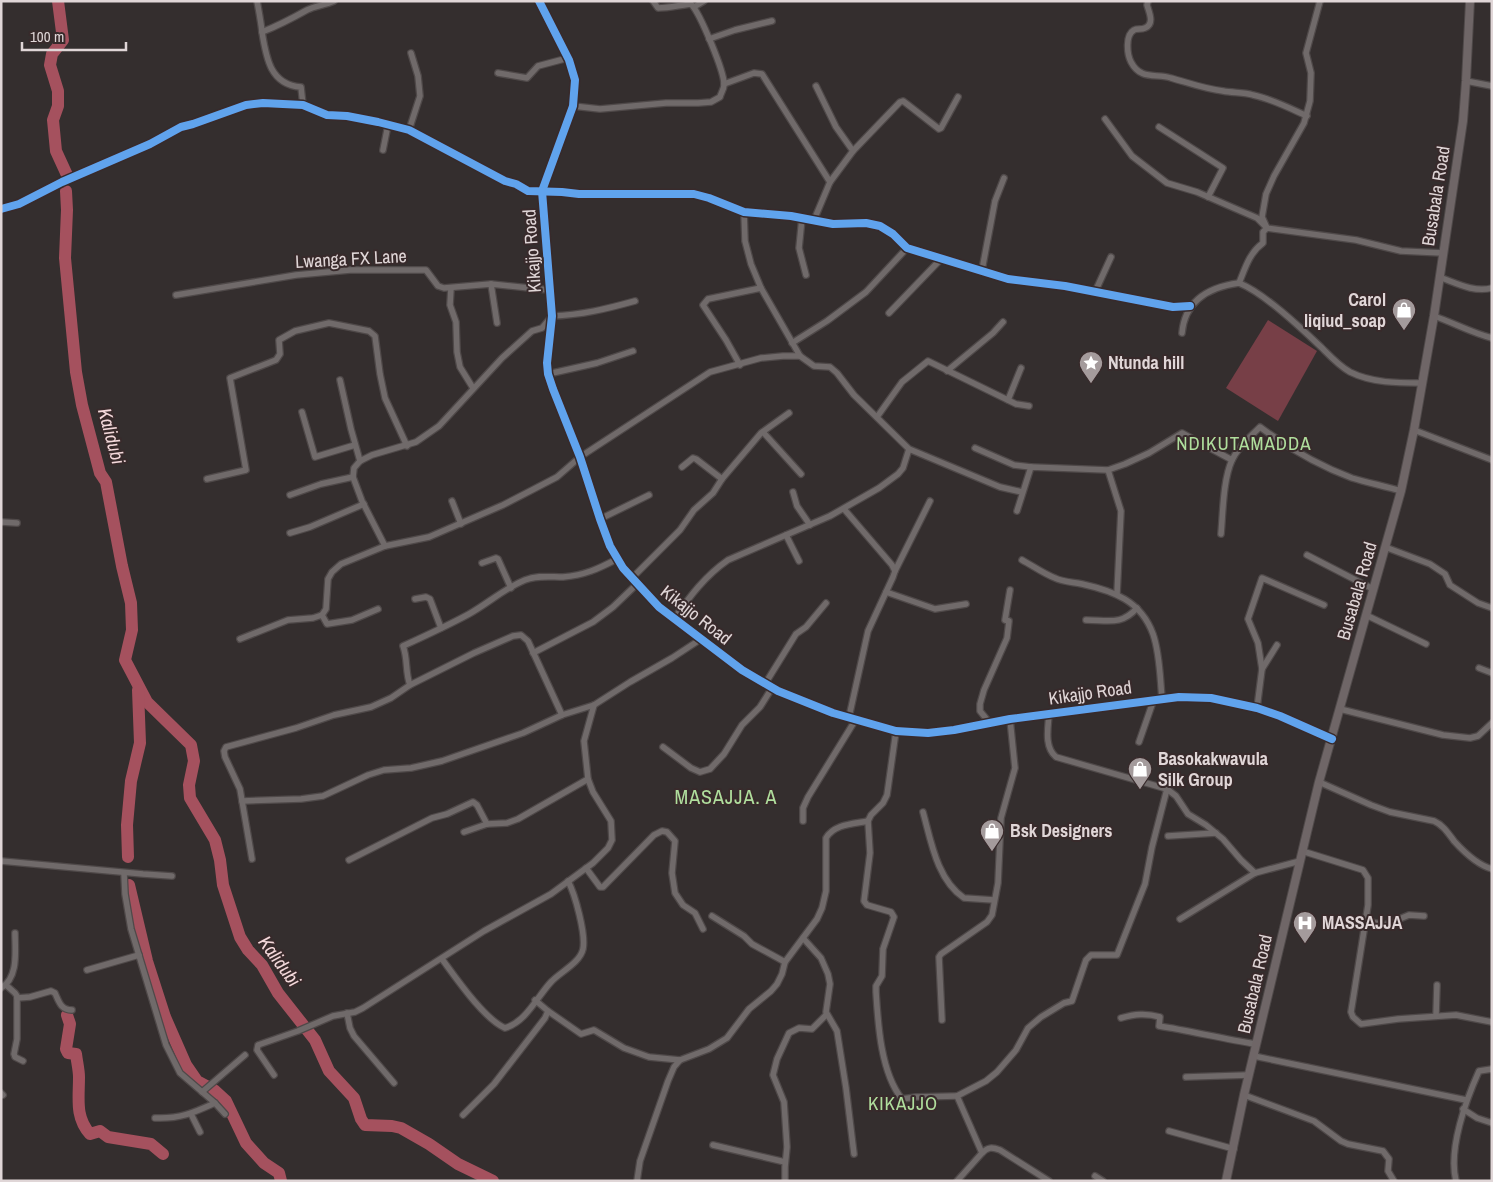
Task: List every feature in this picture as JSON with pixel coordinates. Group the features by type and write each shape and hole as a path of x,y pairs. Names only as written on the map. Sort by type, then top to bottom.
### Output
{"street":[{"path":"257,1 265,53 271,68 284,83 290,86 301,87 303,105"},
{"path":"262,32 284,24 309,9 322,7 334,1"},
{"name":"Kikajjo Road","path":"539,1 568,58 575,80 573,106 542,191 552,316 547,363 548,374 580,457 600,520 617,559 659,607 742,670 772,688 852,718 896,731 928,734 989,722 1179,697 1211,698 1258,708 1332,738"},
{"path":"573,106 600,109 666,103 711,102 720,97 724,84 709,39 694,7 691,4 658,8 652,1"},
{"path":"694,7 704,1"},
{"path":"1148,1 1147,5 1151,18 1149,25 1144,29 1136,29 1130,32 1128,44 1130,61 1136,69 1147,76 1169,77 1198,87 1260,96 1307,116"},
{"path":"1267,228 1262,217 1266,194 1307,116 1311,80 1306,53 1320,1"},
{"name":"Busabala Road","path":"1226,1181 1244,1095 1319,782 1401,491 1414,430 1434,316 1463,121 1470,1"},
{"path":"709,39 772,20"},
{"path":"409,130 420,96 418,76 411,53"},
{"path":"498,73 527,78 538,66 568,58"},
{"path":"724,84 754,73 762,74 830,182"},
{"path":"1466,81 1492,86"},
{"path":"816,86 836,127 853,151"},
{"path":"814,220 830,182 853,151 900,102 903,101 939,129 958,97"},
{"path":"1,209 19,204 62,182 150,144 181,127 246,105 263,102 303,105 327,115 347,116 409,130 505,181 516,184 528,191 579,194 694,194 744,212 802,218 833,224 866,223 880,226 893,234 907,248 1008,279 1065,286 1173,307 1190,306"},
{"path":"1105,119 1132,156 1167,183 1208,197 1257,218 1267,228 1356,240 1401,251 1443,253"},
{"path":"383,150 388,125"},
{"path":"1159,127 1224,168 1208,197"},
{"path":"982,270 995,201 1004,178"},
{"path":"744,212 746,241 751,264 761,288 800,356 814,366 830,367 909,449 1000,487 1022,492"},
{"path":"802,218 799,248 806,275"},
{"path":"1239,284 1248,260 1263,243 1263,232 1267,228"},
{"path":"792,343 866,292 907,248"},
{"path":"1095,292 1111,257"},
{"path":"889,313 941,259"},
{"name":"Lwanga FX Lane","path":"176,295 235,287 296,275 350,270 426,270 438,286 451,288"},
{"path":"1439,277 1474,290 1492,288"},
{"path":"473,388 460,366 457,352 456,322 450,297 451,288 491,284 549,290"},
{"path":"491,284 497,323"},
{"path":"1182,332 1185,315 1190,306 1218,288 1239,284 1289,318 1336,362 1350,372 1382,382 1422,383"},
{"path":"740,365 703,305 708,299 761,288"},
{"path":"385,546 353,477 354,468 360,461 372,455 407,446 439,426 502,358 532,331 542,328 552,316 598,312 635,301"},
{"path":"1434,316 1456,324 1477,335 1492,338"},
{"path":"947,371 993,333 1003,322"},
{"path":"207,479 244,471 246,468 230,378 276,360 280,354 279,340 287,337 292,332 329,323 369,331 375,336 385,398 407,446"},
{"path":"548,374 597,363 633,351"},
{"path":"240,638 288,620 314,618 322,615 326,609 326,588 332,572 342,564 385,546 429,537 503,505 557,477 580,457 710,372 761,358 800,356"},
{"path":"877,417 902,382 928,361 1016,404 1029,406"},
{"path":"1008,400 1021,368"},
{"path":"340,380 360,461"},
{"path":"302,412 315,457 355,445"},
{"path":"632,578 680,530 694,510 713,493 722,479 763,432 789,413"},
{"path":"1222,534 1227,481 1232,460 1244,442 1260,426 1280,442 1319,463 1351,477 1401,491"},
{"path":"1414,430 1492,460"},
{"path":"763,432 801,474"},
{"path":"975,448 1014,464 1031,468 1108,470 1149,453 1182,433 1232,460"},
{"path":"674,619 692,592 715,569 728,560 844,509 879,488 903,468 909,449"},
{"path":"682,467 693,458 696,458 722,479"},
{"path":"1018,510 1022,492 1031,468"},
{"path":"1108,470 1121,511 1117,594"},
{"path":"290,496 321,484 353,477"},
{"path":"793,492 797,506 810,525"},
{"path":"600,520 649,495"},
{"path":"452,501 461,524"},
{"path":"803,821 803,808 808,797 852,718 868,631 895,570 930,501"},
{"path":"290,533 310,527 364,504"},
{"path":"844,509 895,570"},
{"path":"1,522 17,523"},
{"path":"786,535 799,561"},
{"path":"1385,547 1430,564 1445,574 1450,585 1478,603 1492,608"},
{"path":"1307,555 1373,589"},
{"path":"482,563 498,559 511,588"},
{"path":"410,685 406,672 406,653 403,646 424,638 468,614 524,580 534,577 562,576 596,571 617,559"},
{"path":"1022,560 1056,579 1102,588 1117,594 1138,608 1147,621 1155,641 1162,698"},
{"path":"1258,708 1262,669 1258,643 1248,619 1262,578 1324,605"},
{"path":"533,653 593,622 613,607 637,584"},
{"path":"989,722 980,711 980,704 984,690 1007,638 1008,621 1005,620 1010,590"},
{"path":"886,592 935,609 966,604"},
{"path":"415,599 426,597 430,599 440,628"},
{"path":"765,684 796,634 806,627 826,603"},
{"path":"1086,620 1122,621 1130,617 1138,608"},
{"path":"322,615 328,624 352,620 378,609"},
{"path":"1366,615 1426,644"},
{"path":"252,859 238,782 224,751 226,747 296,728 334,715 371,707 474,653 513,636 521,635 533,653 562,715"},
{"path":"242,801 301,799 323,796 384,770 411,768 442,761 522,734 562,715 594,705 701,639"},
{"path":"1262,669 1277,645"},
{"path":"1479,668 1492,673"},
{"path":"663,747 691,768 700,772 710,770 724,754 742,725 760,707 772,688"},
{"path":"1139,742 1154,700"},
{"path":"274,1075 259,1054 257,1047 260,1044 340,1014 355,1012 363,1008 514,913 551,894 586,868 608,848 612,840 610,821 593,792 588,779 584,741 594,705"},
{"path":"1340,709 1443,735 1470,738 1478,736 1492,723"},
{"path":"1049,714 1048,746 1051,753 1056,757 1166,789 1176,796 1188,814 1216,833 1231,847 1240,860 1255,873"},
{"path":"942,1020 939,957 989,920 992,915 998,883 1001,818 1015,768 1010,719"},
{"path":"896,731 886,795 883,803 871,815 868,821 870,853 865,903 887,910 893,914 894,918 883,949 882,976 876,986 876,992 881,1049 895,1087 902,1100 916,1097 957,1096 986,1081 997,1072 1016,1050 1028,1028 1041,1016 1072,1001 1086,960 1091,955 1117,955 1146,884 1152,847 1166,789"},
{"path":"464,832 487,824 507,823 523,817 588,779"},
{"path":"1319,782 1390,812 1434,821 1440,824 1478,863 1492,869"},
{"path":"349,860 432,818 450,813 473,802 477,805 487,824"},
{"path":"923,812 936,858 950,884 964,898 994,900"},
{"path":"536,1000 581,1034 594,1030 624,1048 649,1057 680,1060 709,1050 727,1038 749,1009 777,984 785,962 817,919 826,891 826,838 836,828 868,821"},
{"path":"586,868 600,887 603,887 654,835 662,831 667,832 675,841 672,873 675,893 683,905 695,913 703,929"},
{"path":"1168,836 1216,833"},
{"path":"1302,851 1363,870 1368,878 1368,905 1351,1012 1353,1017 1361,1024 1456,1015 1492,1022"},
{"path":"1,861 172,876"},
{"path":"1180,919 1242,879 1255,873 1300,862"},
{"path":"124,873 125,894 131,928 166,1045 180,1073 203,1091 224,1114"},
{"path":"442,959 459,983 500,1026 505,1028 516,1024 552,980 576,960 583,948 577,906 568,881"},
{"path":"1366,921 1385,925 1409,915 1424,916"},
{"path":"712,916 744,936 752,944 785,962"},
{"path":"14,933 15,954 12,973 4,987 15,992 17,998 17,1039 14,1054 15,1057 23,1061"},
{"path":"803,938 821,958 828,974 830,984 826,1015 835,1027 838,1038 854,1154"},
{"path":"87,970 139,955"},
{"path":"1436,1016 1437,984"},
{"path":"17,998 30,997 51,991 55,993 63,1008 72,1010"},
{"path":"463,1115 494,1084 545,1018 548,1010"},
{"path":"347,1013 354,1036 394,1083"},
{"path":"1121,1018 1135,1014 1149,1014 1160,1017 1158,1026 1256,1044"},
{"path":"785,1181 787,1147 784,1102 773,1075 776,1060 789,1033 799,1028 812,1029 826,1015"},
{"path":"203,1091 245,1055"},
{"path":"1254,1056 1466,1100"},
{"path":"637,1181 640,1161 668,1081 674,1067 680,1060"},
{"path":"1456,1181 1455,1160 1463,1109 1479,1071 1492,1069"},
{"path":"1186,1077 1249,1075"},
{"path":"1244,1095 1314,1121 1348,1144 1383,1151 1389,1159 1388,1171 1394,1181"},
{"path":"957,1096 982,1153"},
{"path":"155,1118 172,1119 190,1114 215,1103"},
{"path":"1463,1109 1477,1118 1492,1123"},
{"path":"190,1114 200,1132"},
{"path":"1169,1131 1234,1149"},
{"path":"713,1145 785,1162"},
{"path":"958,1181 982,1153 992,1147 1000,1150 1049,1181"},
{"path":"1095,1176 1103,1181"}],"shaded area":[{"path":"1268,320 1317,351 1278,421 1226,388"}],"waterway":[{"name":"Kalidubi","path":"58,1 63,40 52,54 50,65 58,91 58,106 53,120 56,151 67,175"},
{"name":"Kalidubi","path":"66,191 65,258 76,372 82,405 100,473 106,482 131,603 132,630 125,660 147,702 191,745 194,761 189,785 190,798 215,840 223,885 240,937 248,950 262,965 278,993 315,1040 329,1071 354,1098 365,1125 401,1128 458,1164 493,1181"},
{"name":"Kalidubi","path":"128,857 127,825 131,781 140,743 138,690"},
{"name":"Kalidubi","path":"129,885 147,961 165,1017 186,1065 197,1081 214,1090 226,1101 246,1143 264,1163 279,1173 281,1181"},
{"path":"67,1015 70,1024 66,1049 68,1053 76,1054 79,1074 79,1107 85,1128 90,1134 100,1131 108,1137 151,1144 163,1154"}],"cycle path":[{"path":"539,1 569,60 575,80 573,106 542,191 552,316 547,363 548,374 580,457 610,546 623,568 659,607 742,670 778,691 833,713 896,731 928,733 954,730 1010,719 1179,697 1211,698 1257,708 1332,739"},
{"path":"1,209 19,204 62,182 150,144 181,127 246,105 263,103 303,105 327,115 347,116 409,130 505,181 516,184 528,191 579,194 694,194 744,212 791,216 833,224 866,223 880,226 893,234 907,248 1008,279 1065,286 1173,307 1190,306"}],"place":[{"name":"Carol liqiud_soap","path":"1404,331"},
{"name":"Ntunda hill","path":"1091,384"},
{"name":"Basokakwavula Silk Group","path":"1140,790"},
{"name":"Bsk Designers","path":"992,852"},
{"name":"MASSAJJA","path":"1305,944"}],"district":[{"name":"NDIKUTAMADDA","path":"1244,443"},
{"name":"MASAJJA. A","path":"726,797"},
{"name":"KIKAJJO","path":"903,1103"}]}
